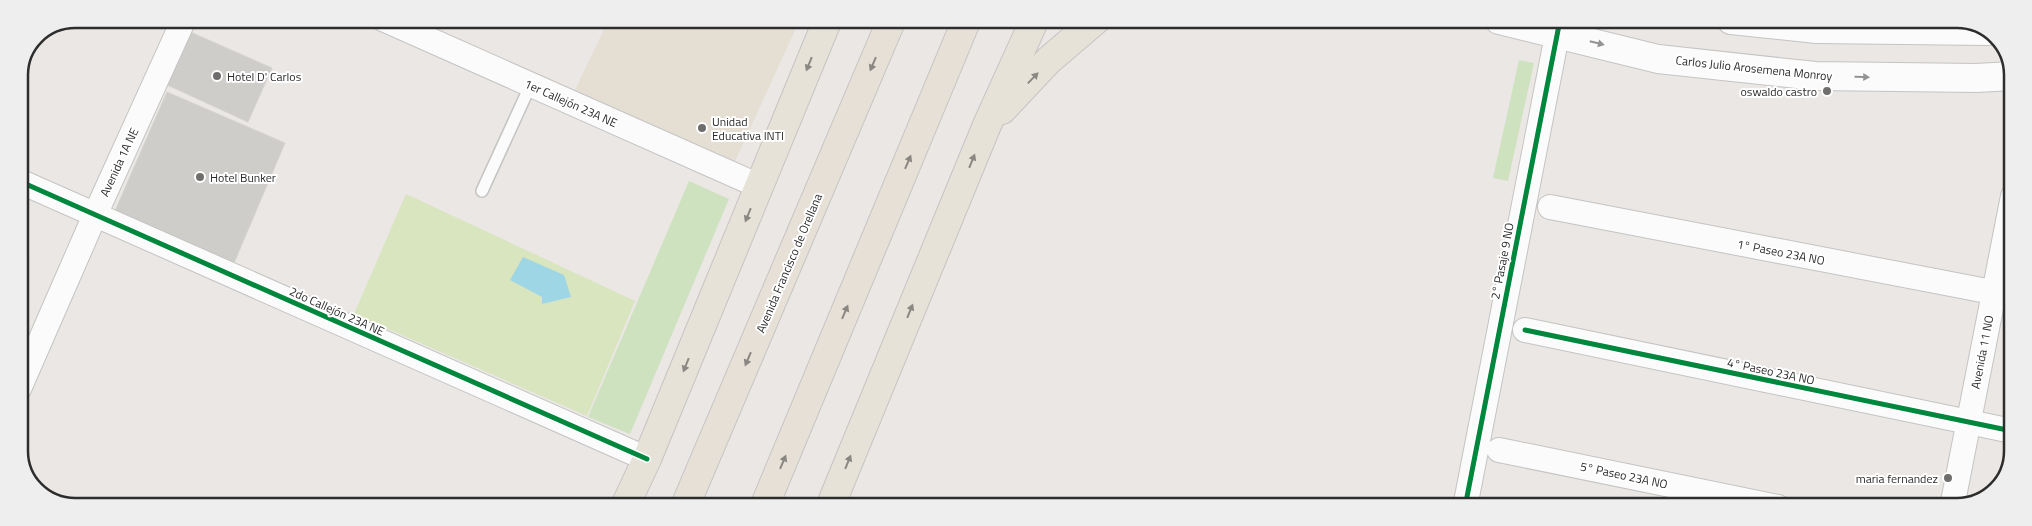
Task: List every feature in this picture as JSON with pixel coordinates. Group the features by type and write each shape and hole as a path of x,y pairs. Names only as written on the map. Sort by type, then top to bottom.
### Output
{"highway":[{"name":"Avenida Francisco de Orellana","path":"689,498 888,28"},
{"path":"767,498 964,28"}],"main road":[{"path":"629,498 647,459 824,28"},
{"path":"834,498 987,126 1031,28"},
{"path":"987,126 1049,60 1086,28"},
{"name":"Carlos Julio Arosemena Monroy","path":"1564,28 1658,59 1815,76 1976,78 2004,76"},
{"path":"1807,28 1975,31"}],"street":[{"name":"Avenida 1A NE","path":"28,368 180,28"},
{"name":"1er Callejón 23A NE","path":"403,28 759,186"},
{"name":"2° Pasaje 9 NO","path":"1467,498 1558,28"},
{"name":"2do Callejón 23A NE","path":"28,185 647,459"},
{"name":"1° Paseo 23A NO","path":"1550,208 2003,294"},
{"name":"Avenida 11 NO","path":"1954,498 1969,422 2003,294"},
{"name":"4° Paseo 23A NO","path":"1525,330 2004,429"},
{"name":"5° Paseo 23A NO","path":"1499,450 1734,498"}],"lane":[{"path":"482,191 530,84"}],"shaded area":[{"name":"Unidad Educativa INTI","path":"605,28 788,28 795,30 733,166 575,90"}],"green space":[{"path":"1519,60 1534,63 1508,181 1493,178"},
{"path":"689,181 729,199 630,434 588,417"},
{"path":"406,194 635,301 587,416 354,314"}],"water":[{"path":"523,257 564,275 571,297 542,304 542,297 510,280"}],"building":[{"name":"Hotel D' Carlos","path":"188,31 272,68 248,122 163,83"},
{"name":"Hotel Bunker","path":"167,92 285,143 234,263 115,211"}],"cycle path":[{"path":"1467,498 1558,28"},
{"path":"28,185 647,459"},
{"path":"1525,330 2004,429"}],"place":[{"name":"Hotel D' Carlos","path":"217,76"},
{"name":"oswaldo castro","path":"1827,91"},
{"name":"Unidad Educativa INTI","path":"702,128"},
{"name":"Hotel Bunker","path":"200,177"},
{"name":"maria fernandez","path":"1948,478"}]}
